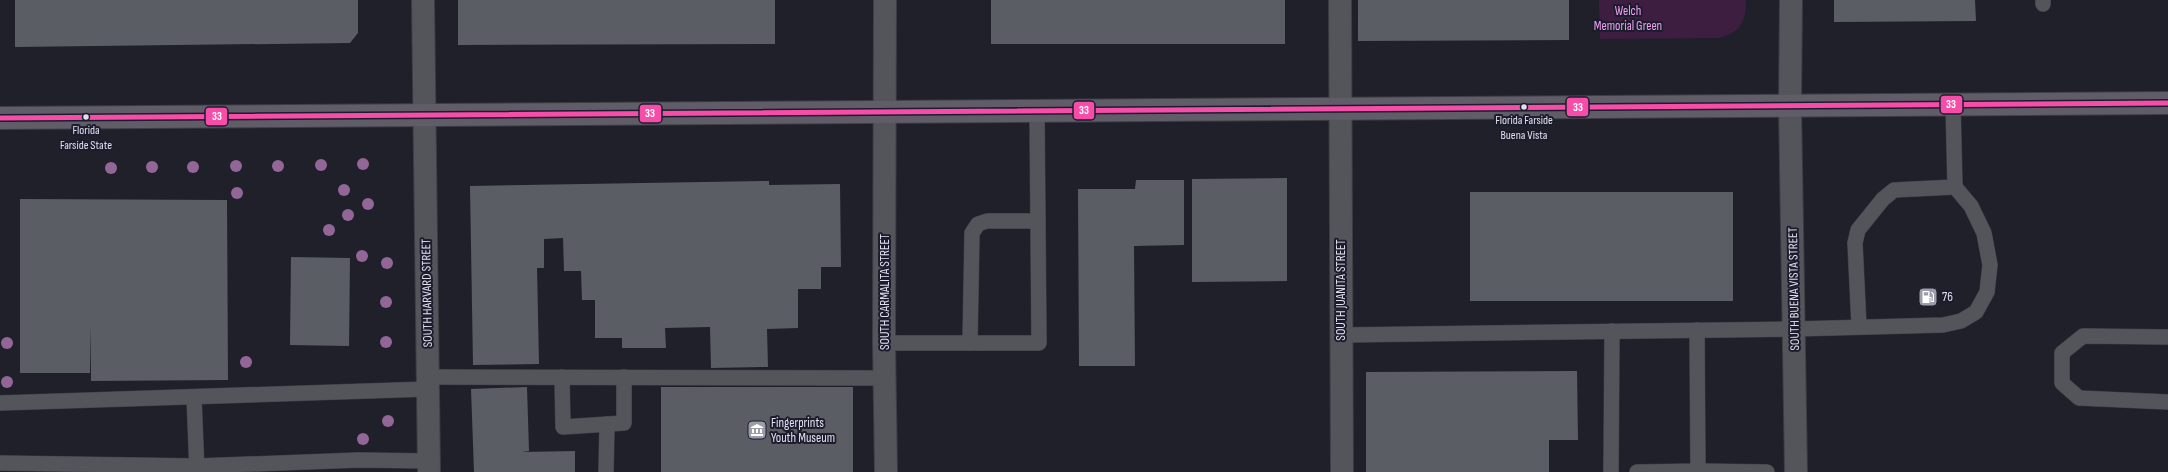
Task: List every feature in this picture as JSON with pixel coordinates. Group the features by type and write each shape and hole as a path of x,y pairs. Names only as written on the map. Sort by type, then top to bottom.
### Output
{"main road":[{"path":"0,118 2168,103"}],"street":[{"name":"SOUTH HARVARD STREET","path":"423,0 429,466"},
{"name":"SOUTH CARMALITA STREET","path":"885,0 886,112 884,342 886,472"},
{"name":"SOUTH JUANITA STREET","path":"1340,0 1342,472"},
{"name":"SOUTH BUENA VISTA STREET","path":"1791,0 1790,105 1795,330 1796,472"}],"lane":[{"path":"1342,335 1795,330 1859,326 1943,325 1961,321 1976,312 1987,292 1990,265 1984,232 1971,206 1955,187 1953,104"},
{"path":"884,342 1039,342 1037,110"},
{"path":"1859,326 1855,243 1858,230 1883,199 1894,190 1955,187"},
{"path":"970,342 972,232 978,224 987,221 1038,221"},
{"path":"1697,330 1698,471"},
{"path":"1611,472 1612,332"},
{"path":"2168,337 2083,336 2062,353 2062,383 2079,398 2168,402"},
{"path":"562,377 563,427 624,423 624,377"},
{"path":"0,403 194,397 428,383 562,377 885,378"},
{"path":"194,397 197,469"},
{"path":"606,424 606,472"},
{"path":"0,463 197,469 429,466"},
{"path":"1637,472 1767,472"}],"green space":[{"name":"Welch Memorial Green","path":"1599,0 1746,0 1746,8 1743,20 1737,30 1726,36 1718,38 1600,39"}],"building":[{"path":"15,0 358,0 358,33 350,43 15,47"},
{"path":"458,0 775,0 775,44 458,45"},
{"path":"991,0 1285,0 1285,44 991,44"},
{"path":"1358,0 1569,0 1569,40 1358,41"},
{"path":"1834,0 1975,0 1976,21 1834,22"},
{"path":"1287,178 1287,281 1192,282 1192,179"},
{"path":"1136,180 1184,180 1184,245 1134,246 1135,366 1079,366 1078,189 1135,189"},
{"path":"769,181 769,185 840,184 841,267 821,267 821,289 798,289 798,328 767,329 768,367 711,368 710,327 665,328 666,348 622,348 622,338 595,338 595,300 582,300 581,271 564,271 563,238 544,239 544,268 537,268 539,364 473,365 470,186"},
{"path":"1470,192 1733,192 1733,301 1470,301"},
{"path":"20,199 227,200 228,380 91,381 91,325 90,373 20,373"},
{"path":"291,257 350,258 349,346 290,345"},
{"path":"1577,371 1578,440 1549,440 1549,472 1366,472 1366,372"},
{"path":"527,387 529,451 522,452 575,451 575,472 474,472 471,389"},
{"name":"Fingerprints Youth Museum","path":"661,387 853,387 853,472 661,472"}],"transit line":[{"name":"33","path":"0,118 2168,103"}],"place":[{"name":"Florida Farside Buena Vista","path":"1524,107"},
{"name":"Florida Farside State","path":"86,117"},
{"name":"76","path":"1928,297"},
{"name":"Fingerprints Youth Museum","path":"757,430"}]}
